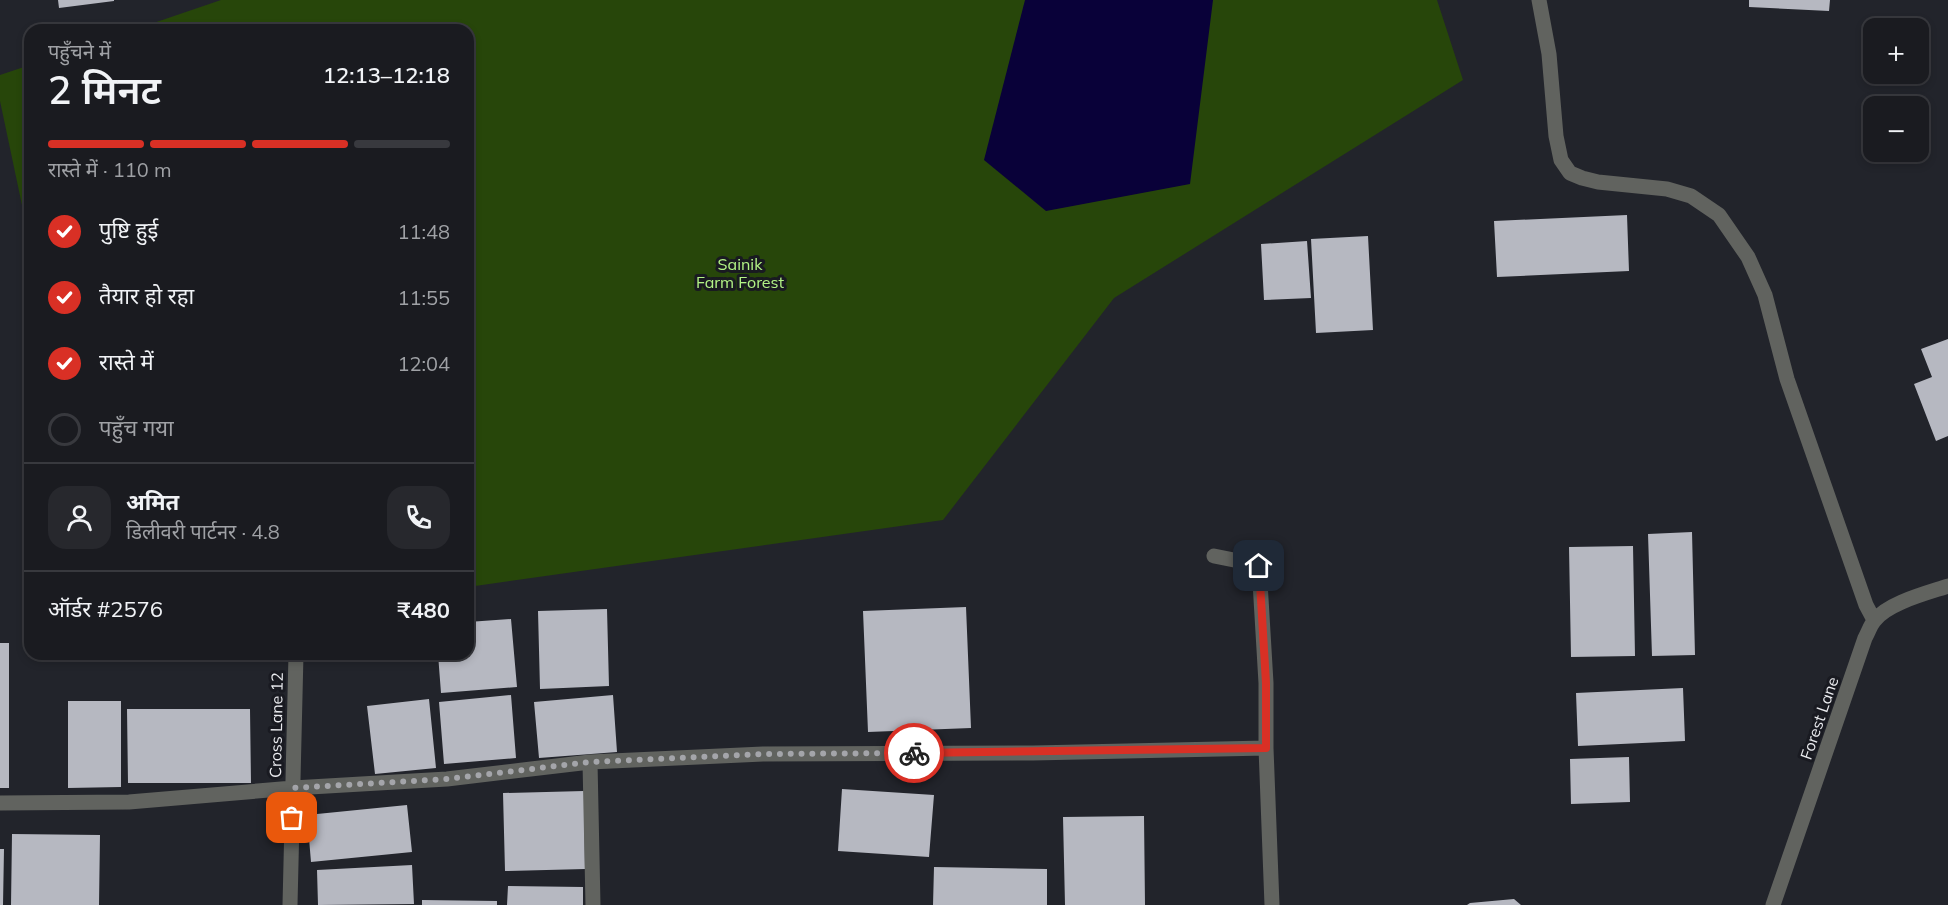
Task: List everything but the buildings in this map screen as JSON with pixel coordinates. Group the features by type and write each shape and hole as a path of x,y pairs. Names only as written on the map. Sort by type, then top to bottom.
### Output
{"street":[{"path":"1539,0 1549,54 1556,136 1561,160 1570,173 1598,182 1667,189 1691,196 1719,215 1748,257 1765,296 1787,379 1866,604 1874,620 1904,602 1948,586"},
{"path":"1214,556 1259,566 1266,683 1272,905"},
{"name":"Forest Lane","path":"1773,905 1865,638 1874,620"},
{"name":"Cross Lane 12","path":"290,905 296,660"},
{"path":"0,803 129,801 447,779 590,762 763,754 1022,753 1266,748"},
{"path":"590,762 593,905"}],"green space":[{"name":"Sainik Farm Forest","path":"221,0 1437,0 1463,80 1114,298 943,520 474,586 474,24 151,24"},
{"path":"24,67 24,215 0,101 0,75"}],"shaded area":[{"path":"1025,0 1213,0 1190,184 1046,211 984,160"}],"way so far":[{"path":"292,818 293,788 447,779 590,762 763,754 914,753"}],"route":[{"path":"914,753 1266,748 1266,683 1259,566"}]}
